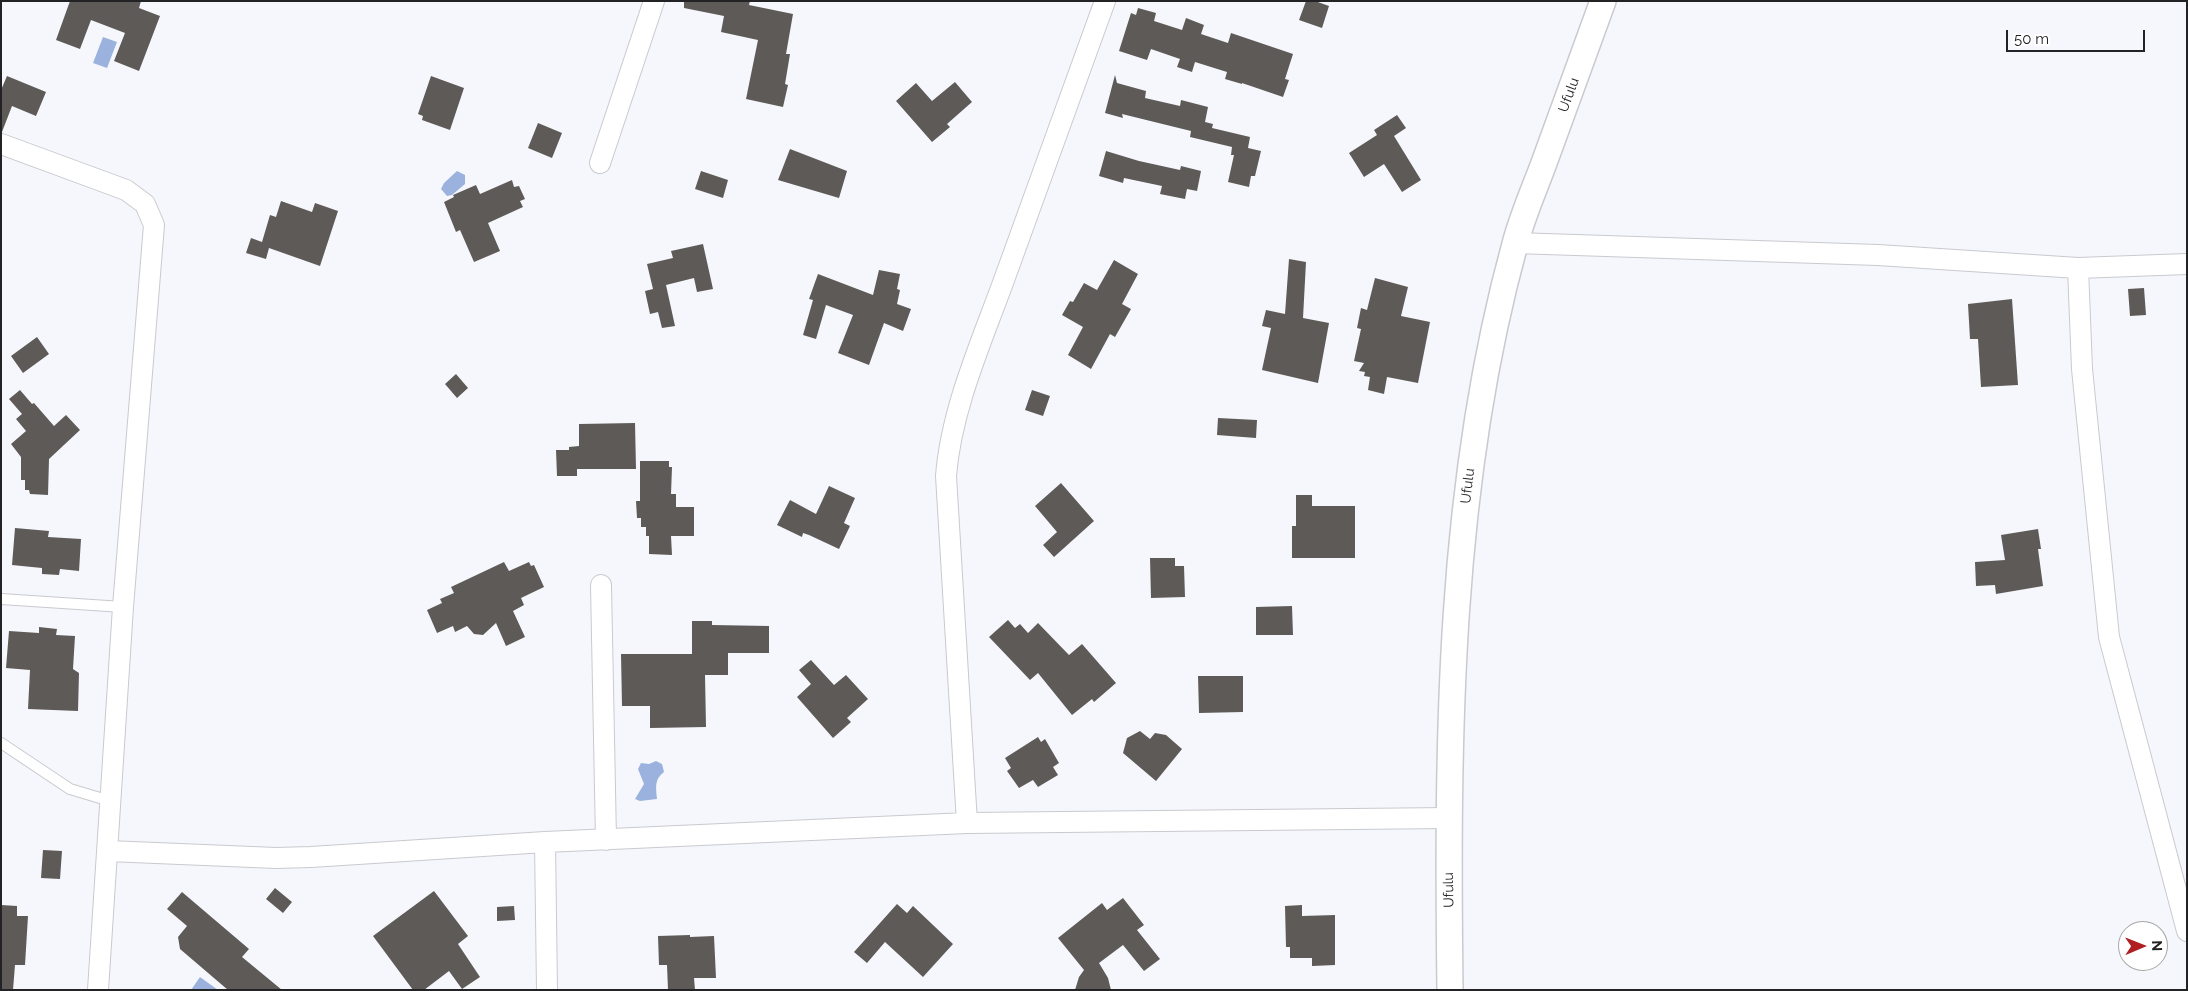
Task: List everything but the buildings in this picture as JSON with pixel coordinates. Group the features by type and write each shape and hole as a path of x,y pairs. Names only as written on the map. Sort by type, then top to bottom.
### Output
{"street":[{"path":"600,163 654,1"},
{"path":"967,823 946,476 948,448 954,421 982,340 1105,1"},
{"name":"Ufulu","path":"1450,990 1448,818 1453,635 1463,528 1477,416 1515,243 1603,1"},
{"path":"1,144 126,190 145,204 154,225 123,607 98,990"},
{"path":"1515,243 1878,255 2078,268 2187,264"},
{"path":"2078,268 2082,369 2109,637 2187,931"},
{"path":"601,586 606,840"},
{"path":"108,851 302,857 545,842 967,823 1448,818"},
{"path":"545,842 547,990"}],"lane":[{"path":"1,599 123,607"},
{"path":"1,743 70,789 110,801"}],"water":[{"path":"103,37 117,42 107,68 93,63"},
{"path":"457,171 465,175 465,184 452,195 447,196 441,189 444,183"},
{"path":"656,761 662,764 664,772 657,781 657,799 640,801 635,799 644,784 638,769 641,763 649,764"},
{"path":"200,977 218,990 191,990"}]}
